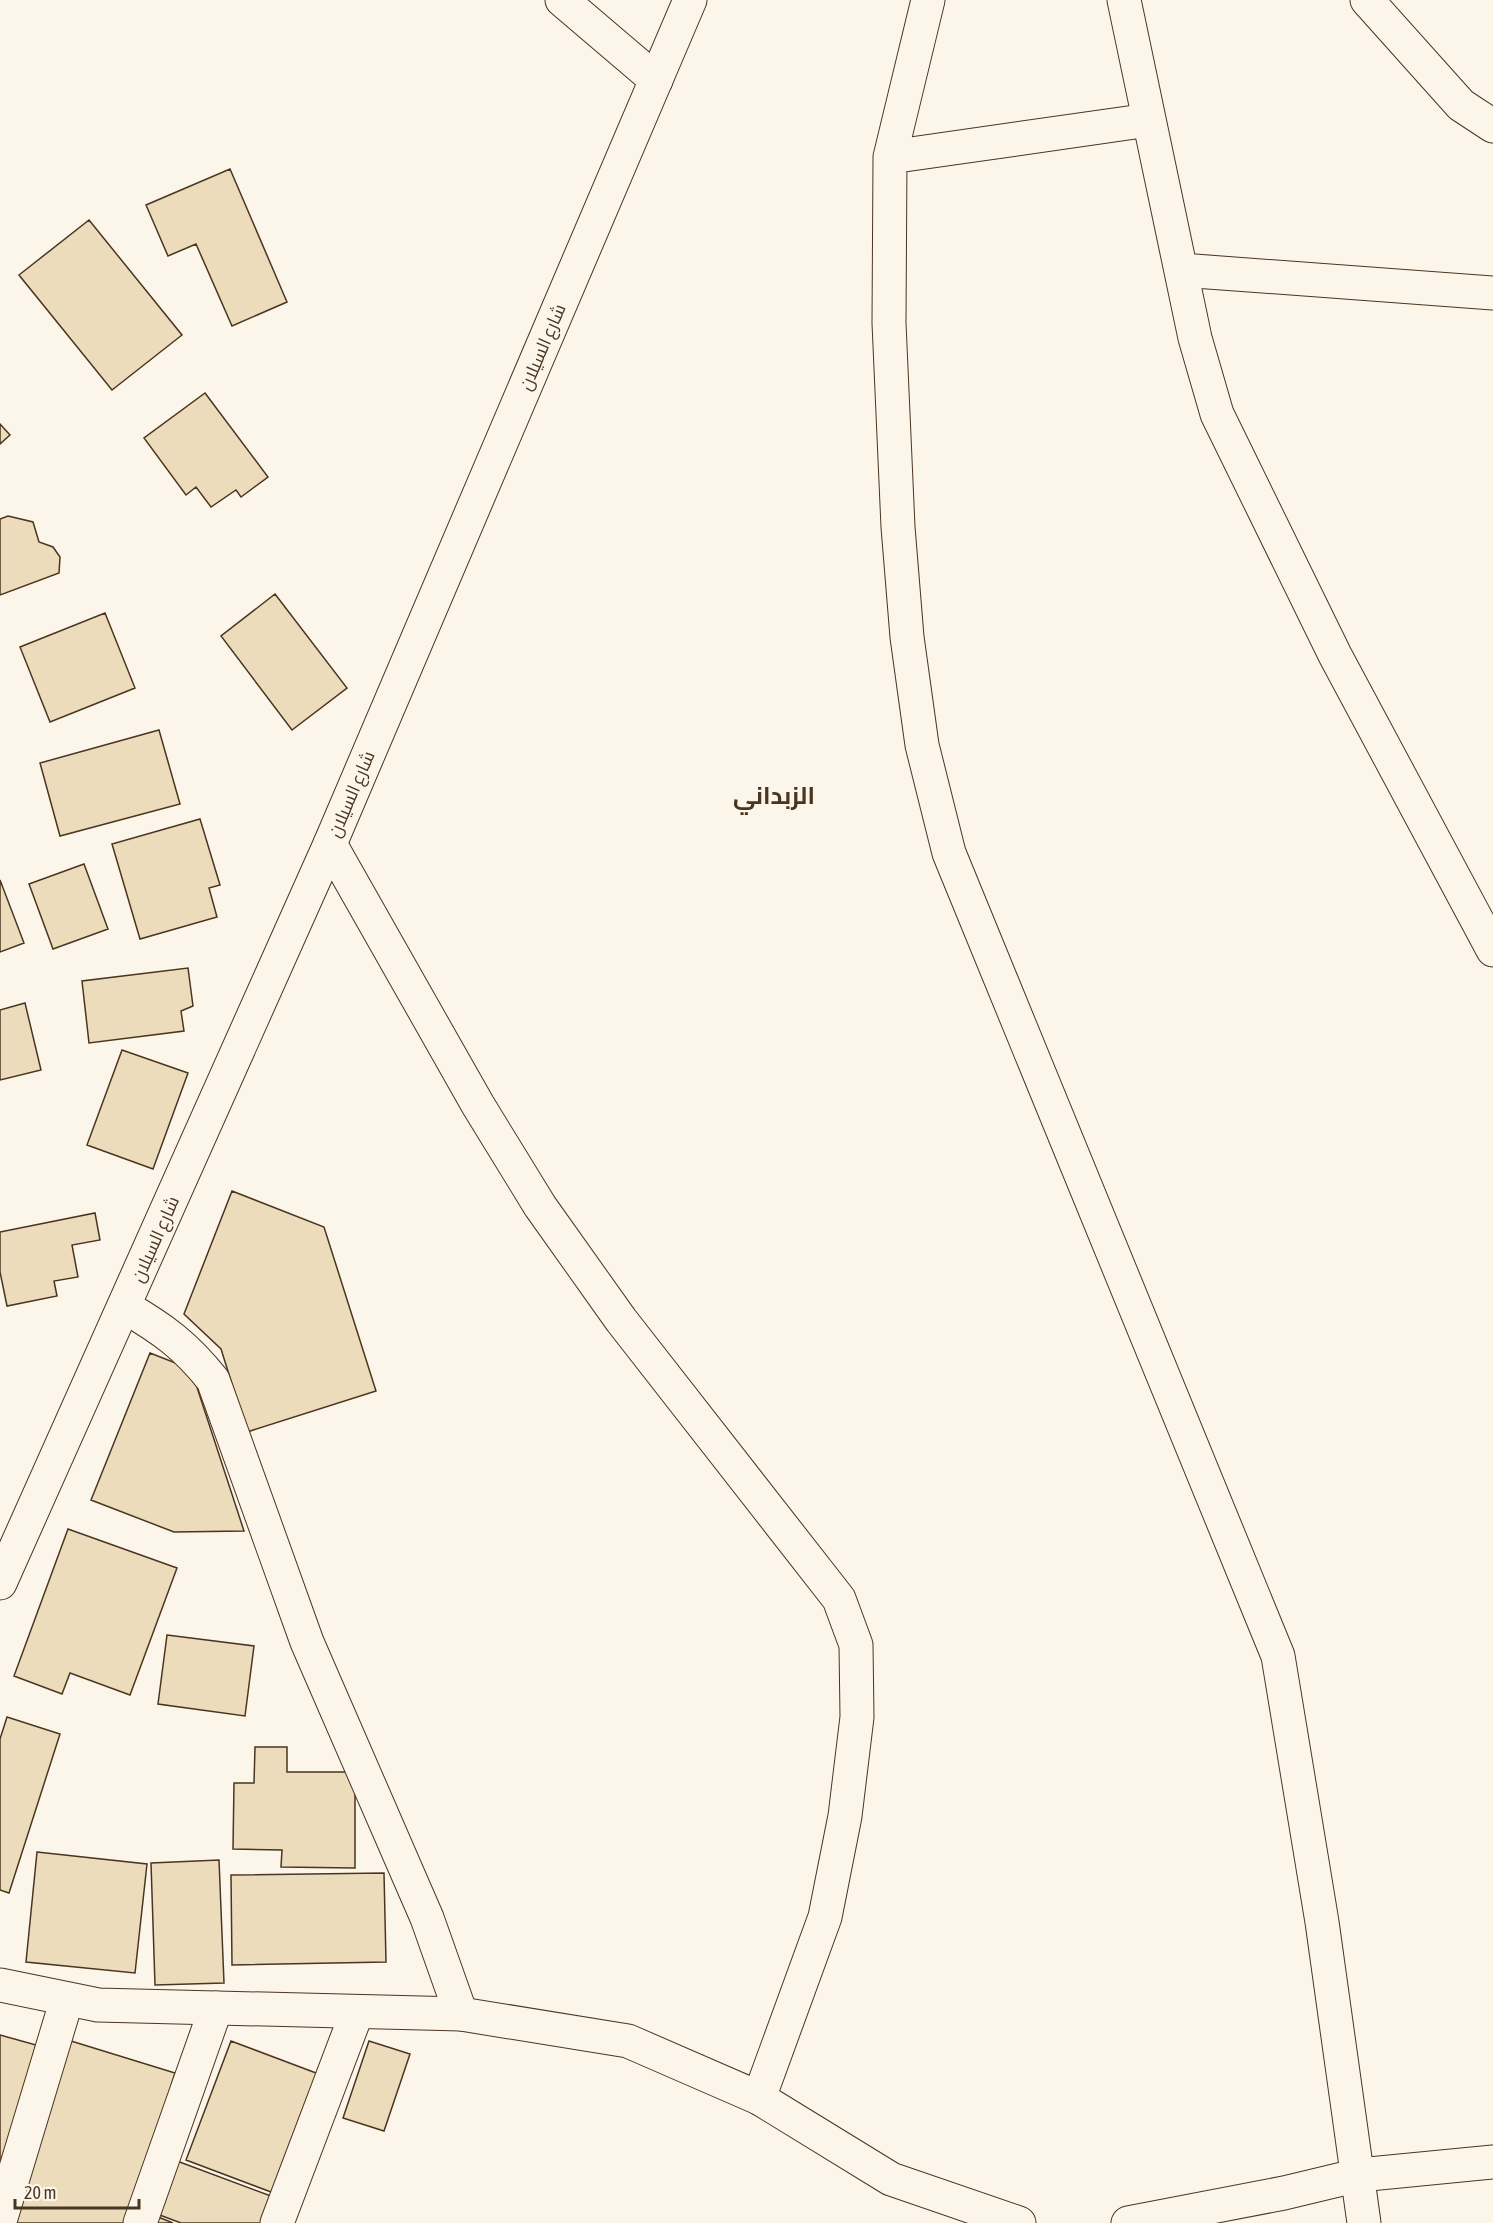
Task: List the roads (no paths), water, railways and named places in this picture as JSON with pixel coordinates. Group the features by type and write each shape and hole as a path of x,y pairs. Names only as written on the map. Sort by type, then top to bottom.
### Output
{"street":[{"path":"562,0 656,80"},
{"name":"شارع السيلان","path":"0,1583 330,844 690,0"},
{"path":"928,0 890,157 889,323 898,527 907,637 922,745 949,853 1278,1656 1320,1910 1364,2223"},
{"path":"1124,0 1195,338 1217,414 1335,655 1489,925"},
{"path":"1367,0 1461,105 1493,126"},
{"path":"890,157 1149,120"},
{"path":"1181,270 1493,293"},
{"path":"330,844 478,1105 540,1206 621,1320 839,1599 856,1645 857,1717 845,1816 825,1917 759,2098"},
{"path":"125,1307 168,1332 192,1353 213,1380 307,1642 427,1918 461,2014"},
{"path":"0,1985 98,2005 461,2014 628,2041 759,2098 891,2179 1019,2223"},
{"path":"0,2221 67,1999"},
{"path":"140,2223 216,2008"},
{"path":"277,2223 357,2012"},
{"path":"1128,2223 1284,2193 1359,2175 1493,2162"}],"district":[{"name":"الزبداني","path":"774,795"}]}
